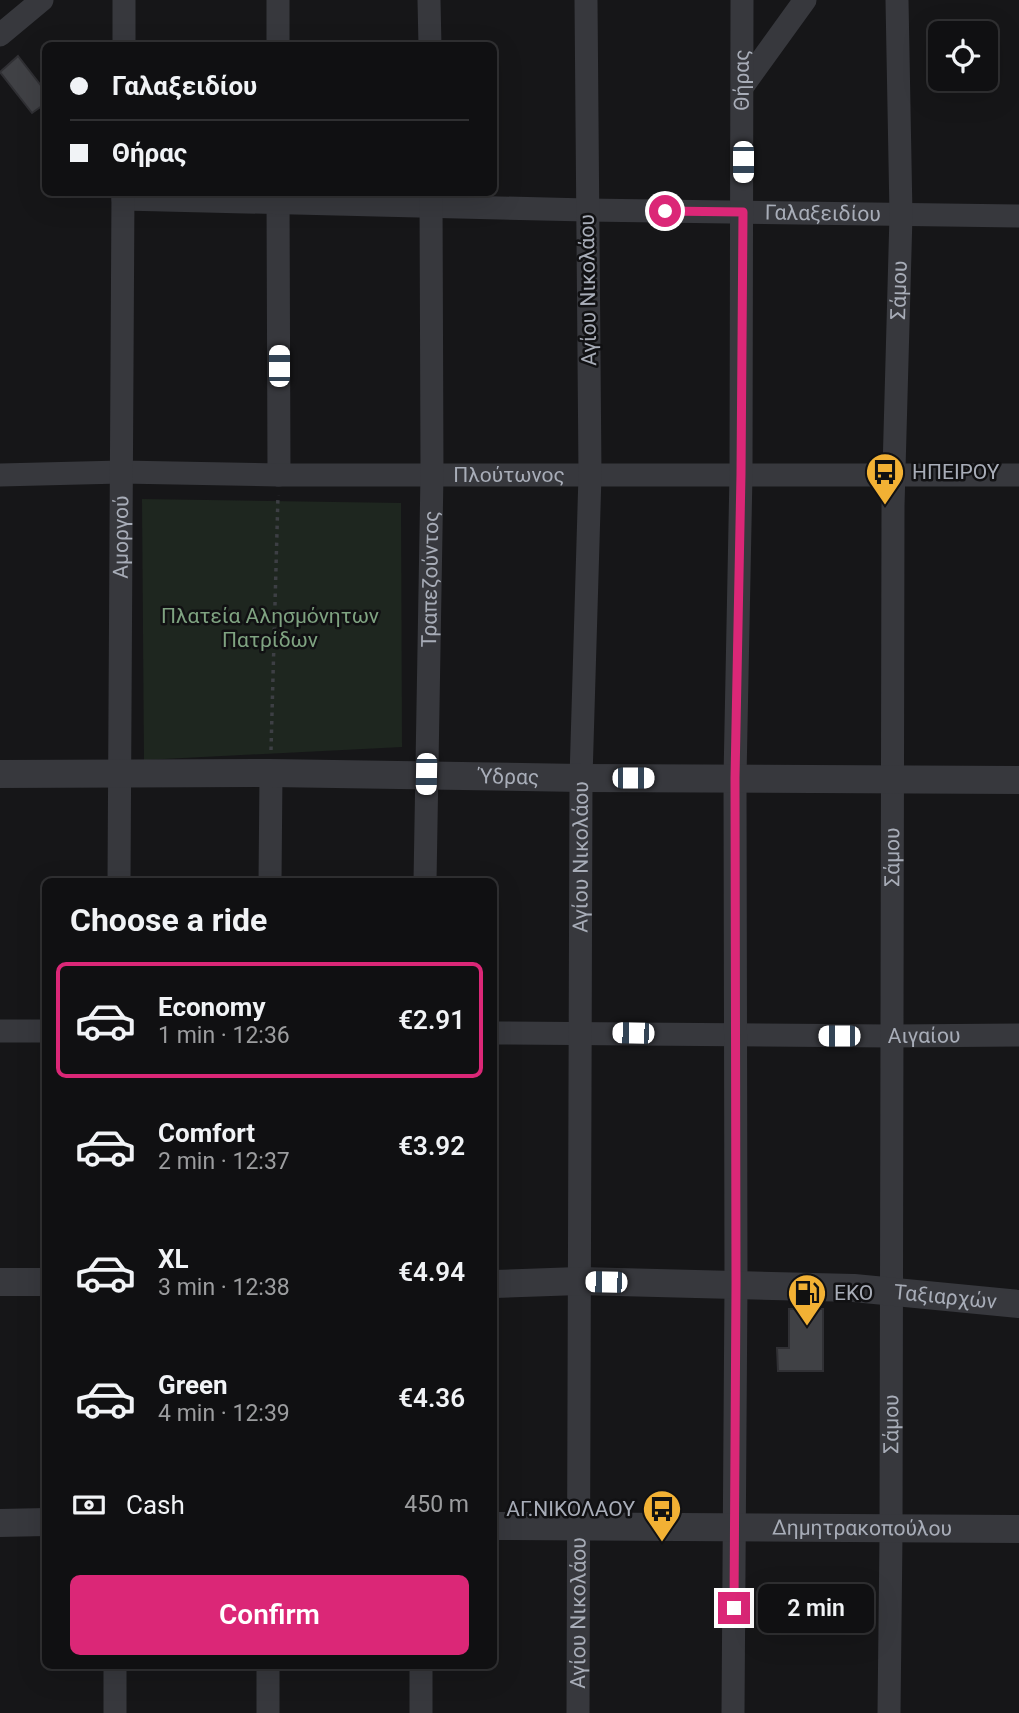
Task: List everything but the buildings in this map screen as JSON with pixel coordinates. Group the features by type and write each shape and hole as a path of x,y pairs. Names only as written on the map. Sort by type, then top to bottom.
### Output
{"street":[{"path":"0,35 42,0"},
{"path":"124,0 124,42"},
{"path":"278,0 278,42"},
{"path":"429,0 429,42"},
{"name":"Αγίου Νικολάου","path":"578,1713 581,778 590,475 586,0"},
{"name":"Θήρας","path":"733,1713 735,778 741,474 742,0"},
{"path":"743,86 805,0"},
{"name":"Σάμου","path":"888,1713 891,1527 893,476 901,215 897,0"},
{"name":"Γαλαξειδίου","path":"123,196 431,198 587,210 1019,216"},
{"name":"Αμοργού","path":"119,878 123,196"},
{"path":"278,197 279,475"},
{"name":"Τραπεζούντος","path":"425,878 432,474 431,198"},
{"name":"Πλούτωνος","path":"0,475 121,472 279,475 1019,475"},
{"path":"270,878 271,773"},
{"name":"Ύδρας","path":"0,774 271,773 1019,780"},
{"path":"0,1031 42,1031"},
{"name":"Αιγαίου","path":"497,1033 1019,1035"},
{"name":"Ταξιαρχών","path":"497,1284 579,1281 736,1284 890,1290 1019,1304"},
{"path":"0,1282 42,1282"},
{"path":"0,1523 42,1522"},
{"name":"Δημητρακοπούλου","path":"497,1526 1019,1529"},
{"path":"115,1713 116,1669"},
{"path":"268,1669 268,1713"},
{"path":"421,1669 421,1713"}],"path":[{"path":"271,773 279,475"}],"green space":[{"name":"Πλατεία Αλησμόνητων Πατρίδων","path":"142,499 401,503 402,747 144,760"}],"place":[{"name":"ΗΠΕΙΡΟΥ","path":"885,506"},
{"name":"EKO","path":"807,1327"},
{"name":"ΑΓ.ΝΙΚΟΛΑΟΥ","path":"662,1543"}],"route":[{"path":"665,211 743,212 735,778 734,1608"}]}
